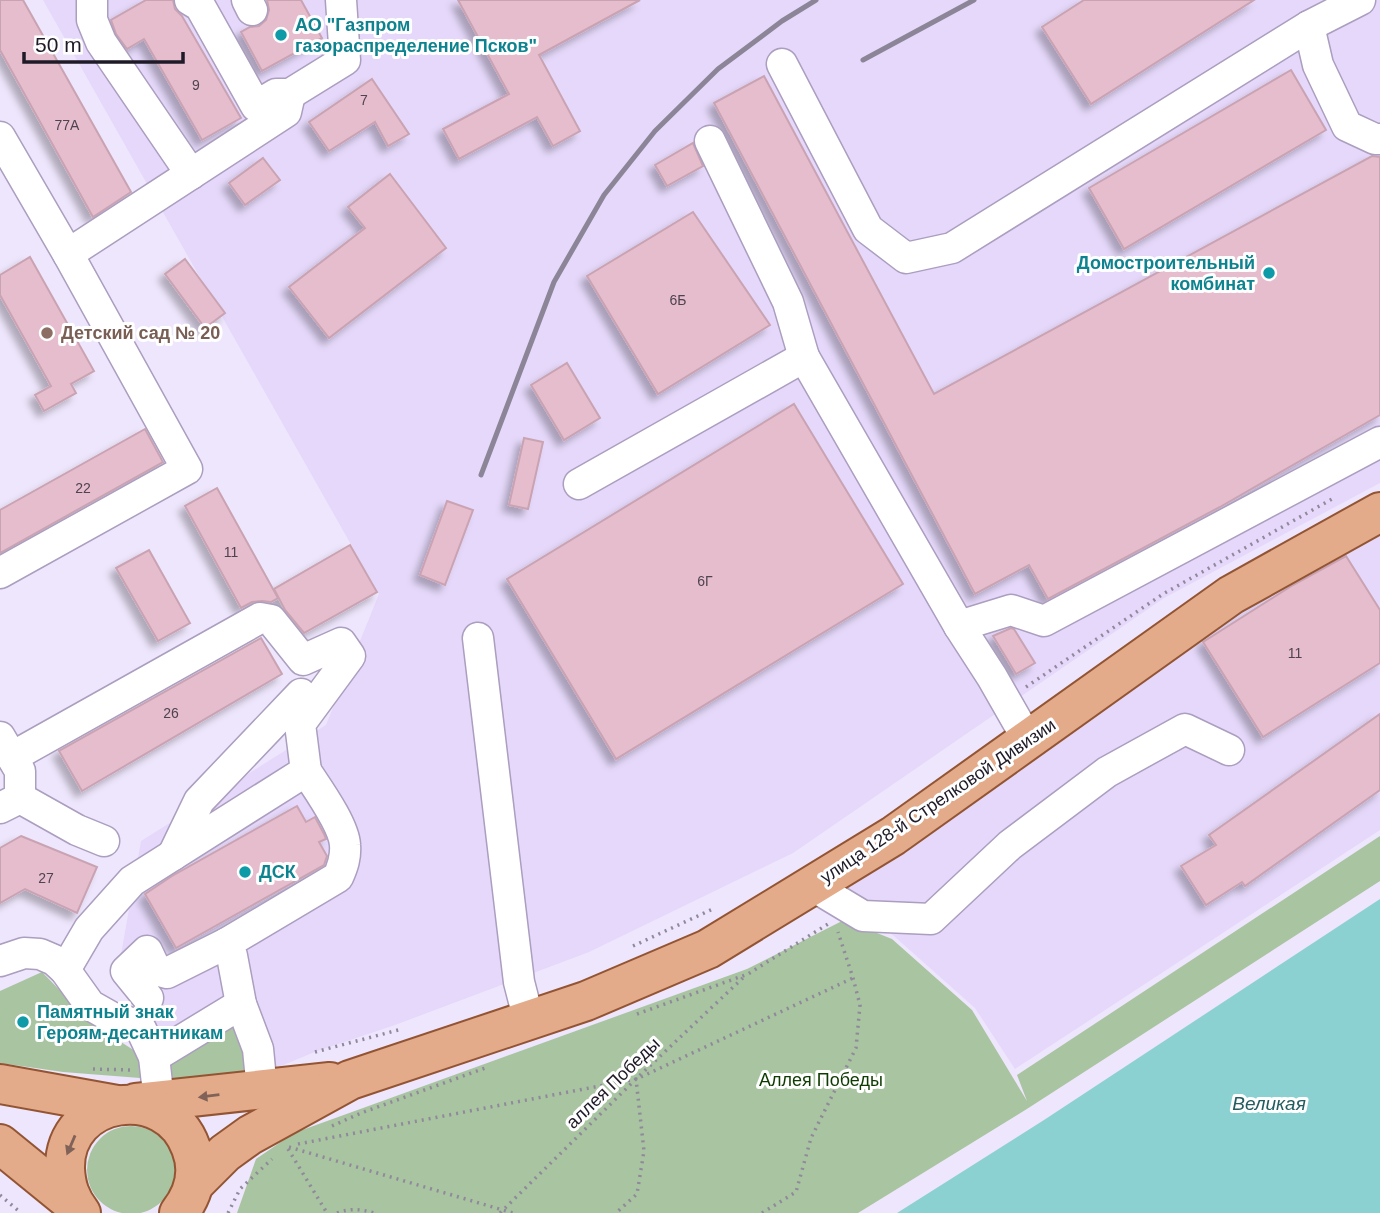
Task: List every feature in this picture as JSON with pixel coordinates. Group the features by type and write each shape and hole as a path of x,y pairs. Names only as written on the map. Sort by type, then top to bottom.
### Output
{"main road":[{"name":"улица 128-й Стрелковой Дивизии","path":"135,1104 262,1090 344,1063 529,1021 825,901 893,836 1019,724 1231,595 1380,512"},
{"name":"улица 128-й Стрелковой Дивизии","path":"186,1204 225,1153 344,1063"},
{"path":"0,1084 144,1105 158,1110 181,1128 194,1154 196,1169 186,1204"},
{"path":"78,1209 66,1184 65,1161 67,1150 78,1129 106,1108 135,1104"},
{"path":"0,1144 78,1209"}],"street":[{"path":"92,0 92,20 101,42 191,174"},
{"path":"190,0 200,6 256,106 276,94 290,94 345,60 341,0"},
{"path":"782,64 868,229 906,258 952,248 1309,26 1360,0"},
{"path":"1309,26 1318,65 1347,126 1380,139"},
{"path":"68,254 286,112 290,94"},
{"path":"0,137 187,468 0,573"},
{"path":"710,141 788,302 804,357 958,626 1019,724"},
{"path":"579,484 804,357"},
{"path":"958,626 1011,610 1044,621 1380,442"},
{"path":"104,841 10,803 20,771 6,747 260,618 271,620 303,660 300,724 306,771 336,820 345,842 344,864 338,877 228,943 167,973 156,970 147,951 127,971 148,998"},
{"path":"478,638 519,982 529,1021"},
{"path":"300,724 350,656 341,643 303,660"},
{"path":"173,855 199,802 301,694"},
{"path":"825,901 863,916 931,919 1010,845 1107,772 1185,729 1229,750"},
{"path":"65,971 89,929 132,881 306,771"},
{"path":"228,943 241,1004 258,1049 262,1090"},
{"path":"3,954 40,954 54,960 90,1005 141,1029 154,1057"},
{"path":"135,1104 154,1057 241,1004"}],"path":[{"path":"1019,724 1028,685 1163,594 1340,494"},
{"path":"632,1016 748,974 825,901 853,978 859,1005 856,1048 811,1138 796,1192 762,1213"},
{"path":"632,947 719,905"},
{"name":"аллея Победы","path":"501,1212 636,1079 748,974"},
{"path":"286,1146 636,1079 853,978"},
{"path":"344,1063 403,1029"},
{"path":"324,1130 361,1113 490,1067"},
{"path":"616,1213 637,1194 644,1151 636,1079"},
{"path":"286,1146 311,1135"},
{"path":"286,1146 501,1212 513,1213"},
{"path":"286,1146 327,1213"},
{"path":"228,1213 240,1189 277,1155"},
{"path":"0,1195 21,1213"},
{"path":"337,1213 360,1209 374,1213"}],"shaded area":[{"path":"43,0 1380,0 1380,483 1164,598 793,853 589,952 395,1025 317,1051 252,1078 172,1087 118,972 141,841 326,725 379,594"},
{"path":"1380,526 1380,830 1015,1069 975,1008 894,936 838,896 885,859 1198,638"}],"green space":[{"name":"Аллея Победы","path":"1380,836 1380,881 1030,1107 858,1213 237,1213 256,1159 294,1133 747,969 844,920 892,939 972,1010 1027,1101 1017,1075"},
{"path":"42,972 83,1014 143,1056 144,1073 140,1078 63,1072 0,1063 0,991"},
{"path":"234,1026 252,1064 246,1077 176,1084 169,1077 170,1062"},
{"path":"131,1126 148,1130 162,1139 171,1153 175,1170 171,1187 162,1201 148,1210 131,1214 114,1210 100,1201 91,1187 87,1170 91,1153 100,1139 114,1130"}],"water":[{"name":"Великая","path":"1380,899 1380,1213 897,1213 1044,1120"}],"building":[{"path":"0,0 23,0 131,192 93,217 0,50"},
{"path":"146,0 173,0 175,9 182,16 241,118 202,140 144,39 127,49 116,34 111,20"},
{"name":"АО \"Газпром газораспределение Псков\"","path":"267,0 301,0 322,38 262,71 241,32 259,26 266,20 269,10"},
{"path":"458,0 640,0 539,55 580,131 553,146 537,117 459,159 443,129 509,94"},
{"path":"1084,0 1254,0 1091,104 1042,27"},
{"path":"1291,70 1326,130 1124,249 1089,188"},
{"name":"Домостроительный комбинат","path":"764,76 934,394 1372,156 1380,157 1380,415 1220,507 1048,599 1029,565 975,594 714,103"},
{"path":"372,79 409,134 388,146 375,122 329,151 309,122"},
{"path":"693,143 703,166 667,186 655,165"},
{"path":"263,158 280,180 245,205 229,183"},
{"path":"390,174 446,248 329,338 289,287 365,228 348,207"},
{"path":"693,212 770,325 658,394 587,276"},
{"name":"Детский сад № 20","path":"30,257 94,371 71,384 76,393 44,411 35,395 51,386 0,295 0,275"},
{"path":"185,259 225,313 205,328 165,274"},
{"path":"567,363 600,418 564,440 531,385"},
{"path":"794,404 903,584 616,759 507,579"},
{"path":"145,429 163,462 0,553 0,510"},
{"path":"524,438 543,442 528,509 509,505"},
{"path":"217,488 278,598 271,602 252,602 241,608 185,506"},
{"path":"447,501 473,510 445,585 420,575"},
{"path":"350,545 377,592 304,633 285,610 274,589"},
{"path":"149,550 190,623 158,641 116,568"},
{"path":"1346,556 1380,610 1380,663 1263,737 1203,642 1293,585"},
{"path":"1011,628 1035,663 1016,674 993,636"},
{"path":"261,638 282,674 82,791 59,751"},
{"path":"1380,714 1380,790 1245,886 1242,882 1206,905 1181,866 1216,845 1209,835"},
{"name":"ДСК","path":"297,806 306,822 315,817 324,834 326,839 319,842 327,856 324,865 176,948 145,894"},
{"path":"21,836 97,867 77,913 25,889 0,903 0,848"}],"railway":[{"path":"481,475 554,282 604,195 655,131 718,69 782,21 816,0"},
{"path":"863,60 974,0"}],"place":[{"name":"АО \"Газпром газораспределение Псков\"","path":"281,35"},
{"name":"Домостроительный комбинат","path":"1269,273"},
{"name":"Детский сад № 20","path":"47,333"},
{"name":"ДСК","path":"245,872"},
{"name":"Памятный знак Героям-десантникам","path":"23,1022"}]}
